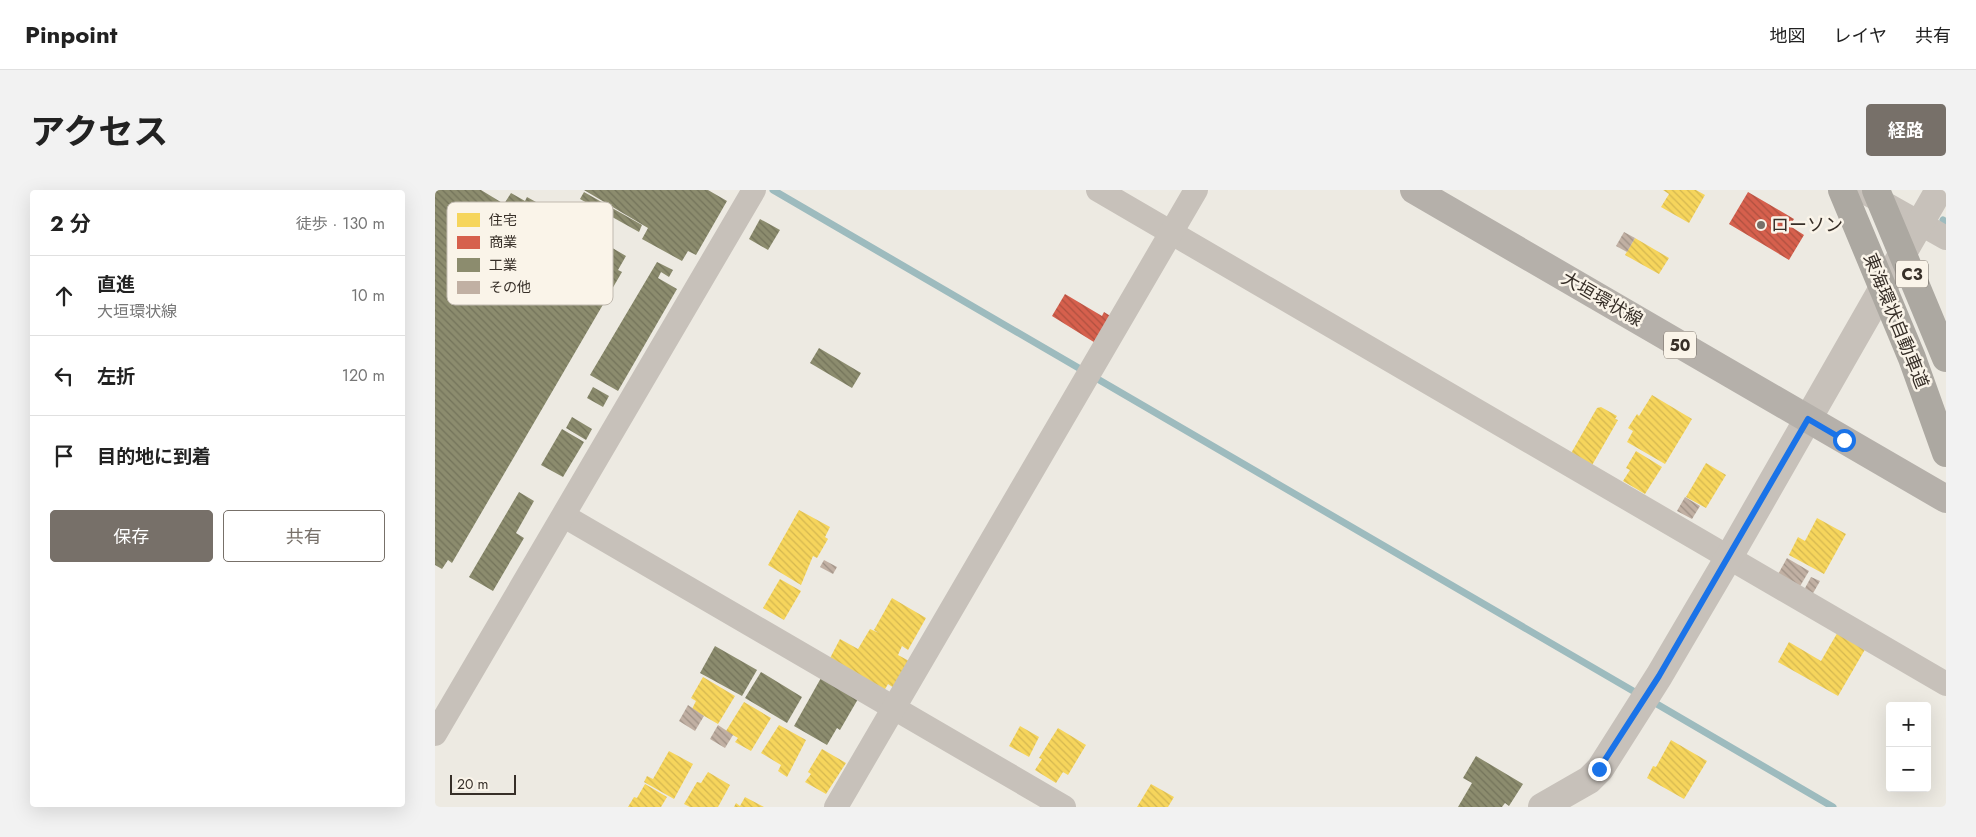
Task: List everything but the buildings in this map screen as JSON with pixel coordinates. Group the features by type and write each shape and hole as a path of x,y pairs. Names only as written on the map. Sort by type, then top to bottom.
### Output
{"highway":[{"name":"東海環状自動車道","path":"1842,190 1912,358 1946,453"},
{"name":"東海環状自動車道","path":"1876,190 1946,358"}],"main road":[{"name":"大垣環状線","path":"1414,190 1946,499"}],"street":[{"path":"1098,190 1946,684"},
{"path":"836,807 1098,361 1196,190"},
{"path":"1861,190 1946,238"},
{"path":"1542,807 1589,780 1599,769 1634,715 1729,557 1939,190"},
{"path":"435,734 752,193"},
{"path":"563,516 1064,807"}],"waterway":[{"path":"773,190 1640,695"},
{"path":"1650,700 1833,807"}],"place":[{"name":"ローソン","path":"1761,225"}],"route":[{"path":"1599,769 1659,676 1808,419 1844,440"}]}
